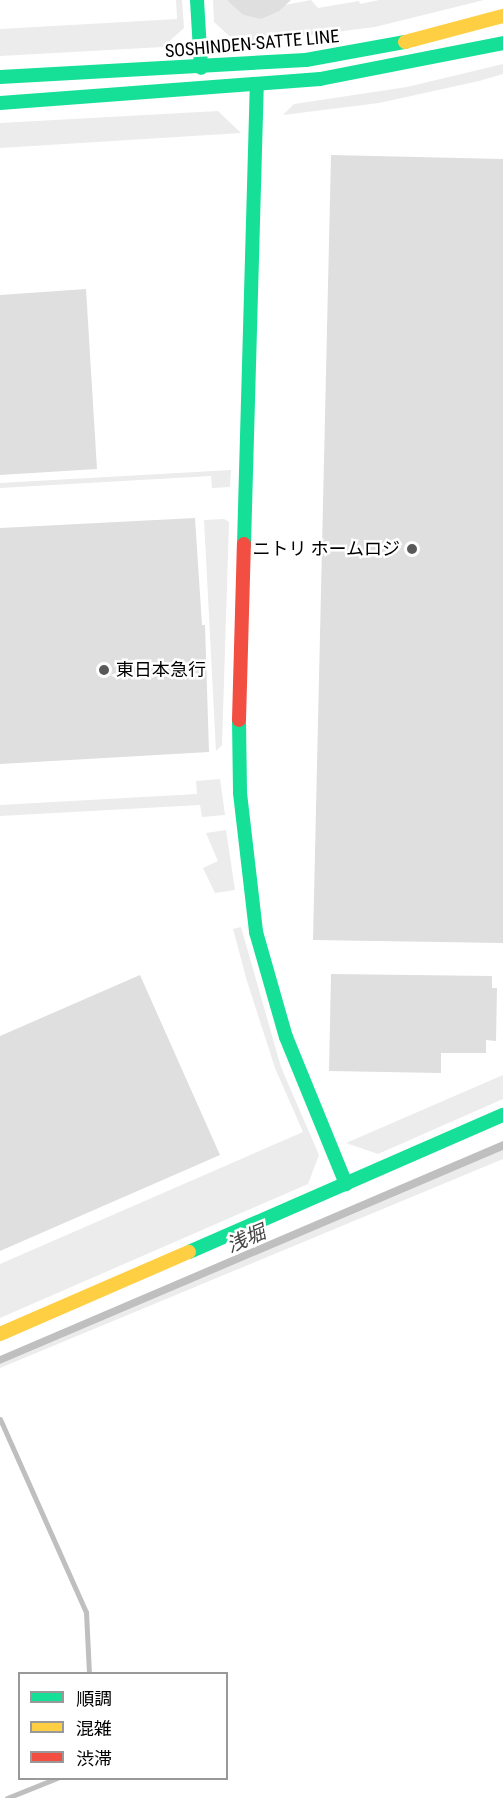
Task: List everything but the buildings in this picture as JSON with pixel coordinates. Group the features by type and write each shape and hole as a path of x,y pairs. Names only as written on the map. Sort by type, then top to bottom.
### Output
{"street":[{"path":"197,0 201,68"},
{"name":"SOSHINDEN-SATTE LINE","path":"0,77 201,68 350,54 503,16"},
{"path":"0,103 257,86 369,72 503,43"},
{"path":"257,86 238,719 240,793 256,932 271,988 300,1074 346,1184"},
{"path":"0,1334 503,1115"}],"shaded area":[{"path":"176,0 182,0 184,28 163,47 0,56 0,29 177,19"},
{"path":"213,0 228,0 243,15 261,19 285,5 311,0 318,8 379,0 484,0 375,27 238,44 214,22"},
{"path":"503,64 503,74 479,81 379,103 283,115 294,104 407,87"},
{"path":"218,111 241,133 0,148 0,123"},
{"path":"231,470 230,487 212,488 211,476 0,488 0,483"},
{"path":"224,519 229,522 222,745 216,751 204,520"},
{"path":"220,779 225,815 202,817 200,805 0,816 0,805 197,794 196,781"},
{"path":"226,830 235,890 215,893 203,868 218,861 206,833"},
{"path":"241,927 281,1067 319,1155 308,1184 0,1318 0,1264 303,1132 275,1068 247,981 233,929"},
{"path":"503,1075 503,1099 378,1154 346,1143"},
{"path":"503,1141 503,1150 0,1364 0,1356"},
{"path":"503,1150 503,1159 0,1368 0,1364"}],"waterway":[{"path":"0,1419 86,1612 89,1672"},
{"path":"7,1798 52,1780"}],"traffic: fast":[{"path":"197,0 201,68"},
{"path":"0,77 306,60 405,42"},
{"path":"0,103 320,79 503,43"},
{"path":"244,544 257,86"},
{"path":"239,720 240,793 256,932 286,1037 346,1184"},
{"path":"189,1252 503,1115"}],"traffic: slow":[{"path":"405,42 503,16"},
{"path":"0,1334 189,1252"}],"traffic: jam":[{"path":"239,720 244,544"}],"place":[{"name":"ニトリ ホームロジ","path":"412,549"},
{"name":"東日本急行","path":"104,670"}],"water label":[{"name":"浅堀","path":"246,1239"}]}
